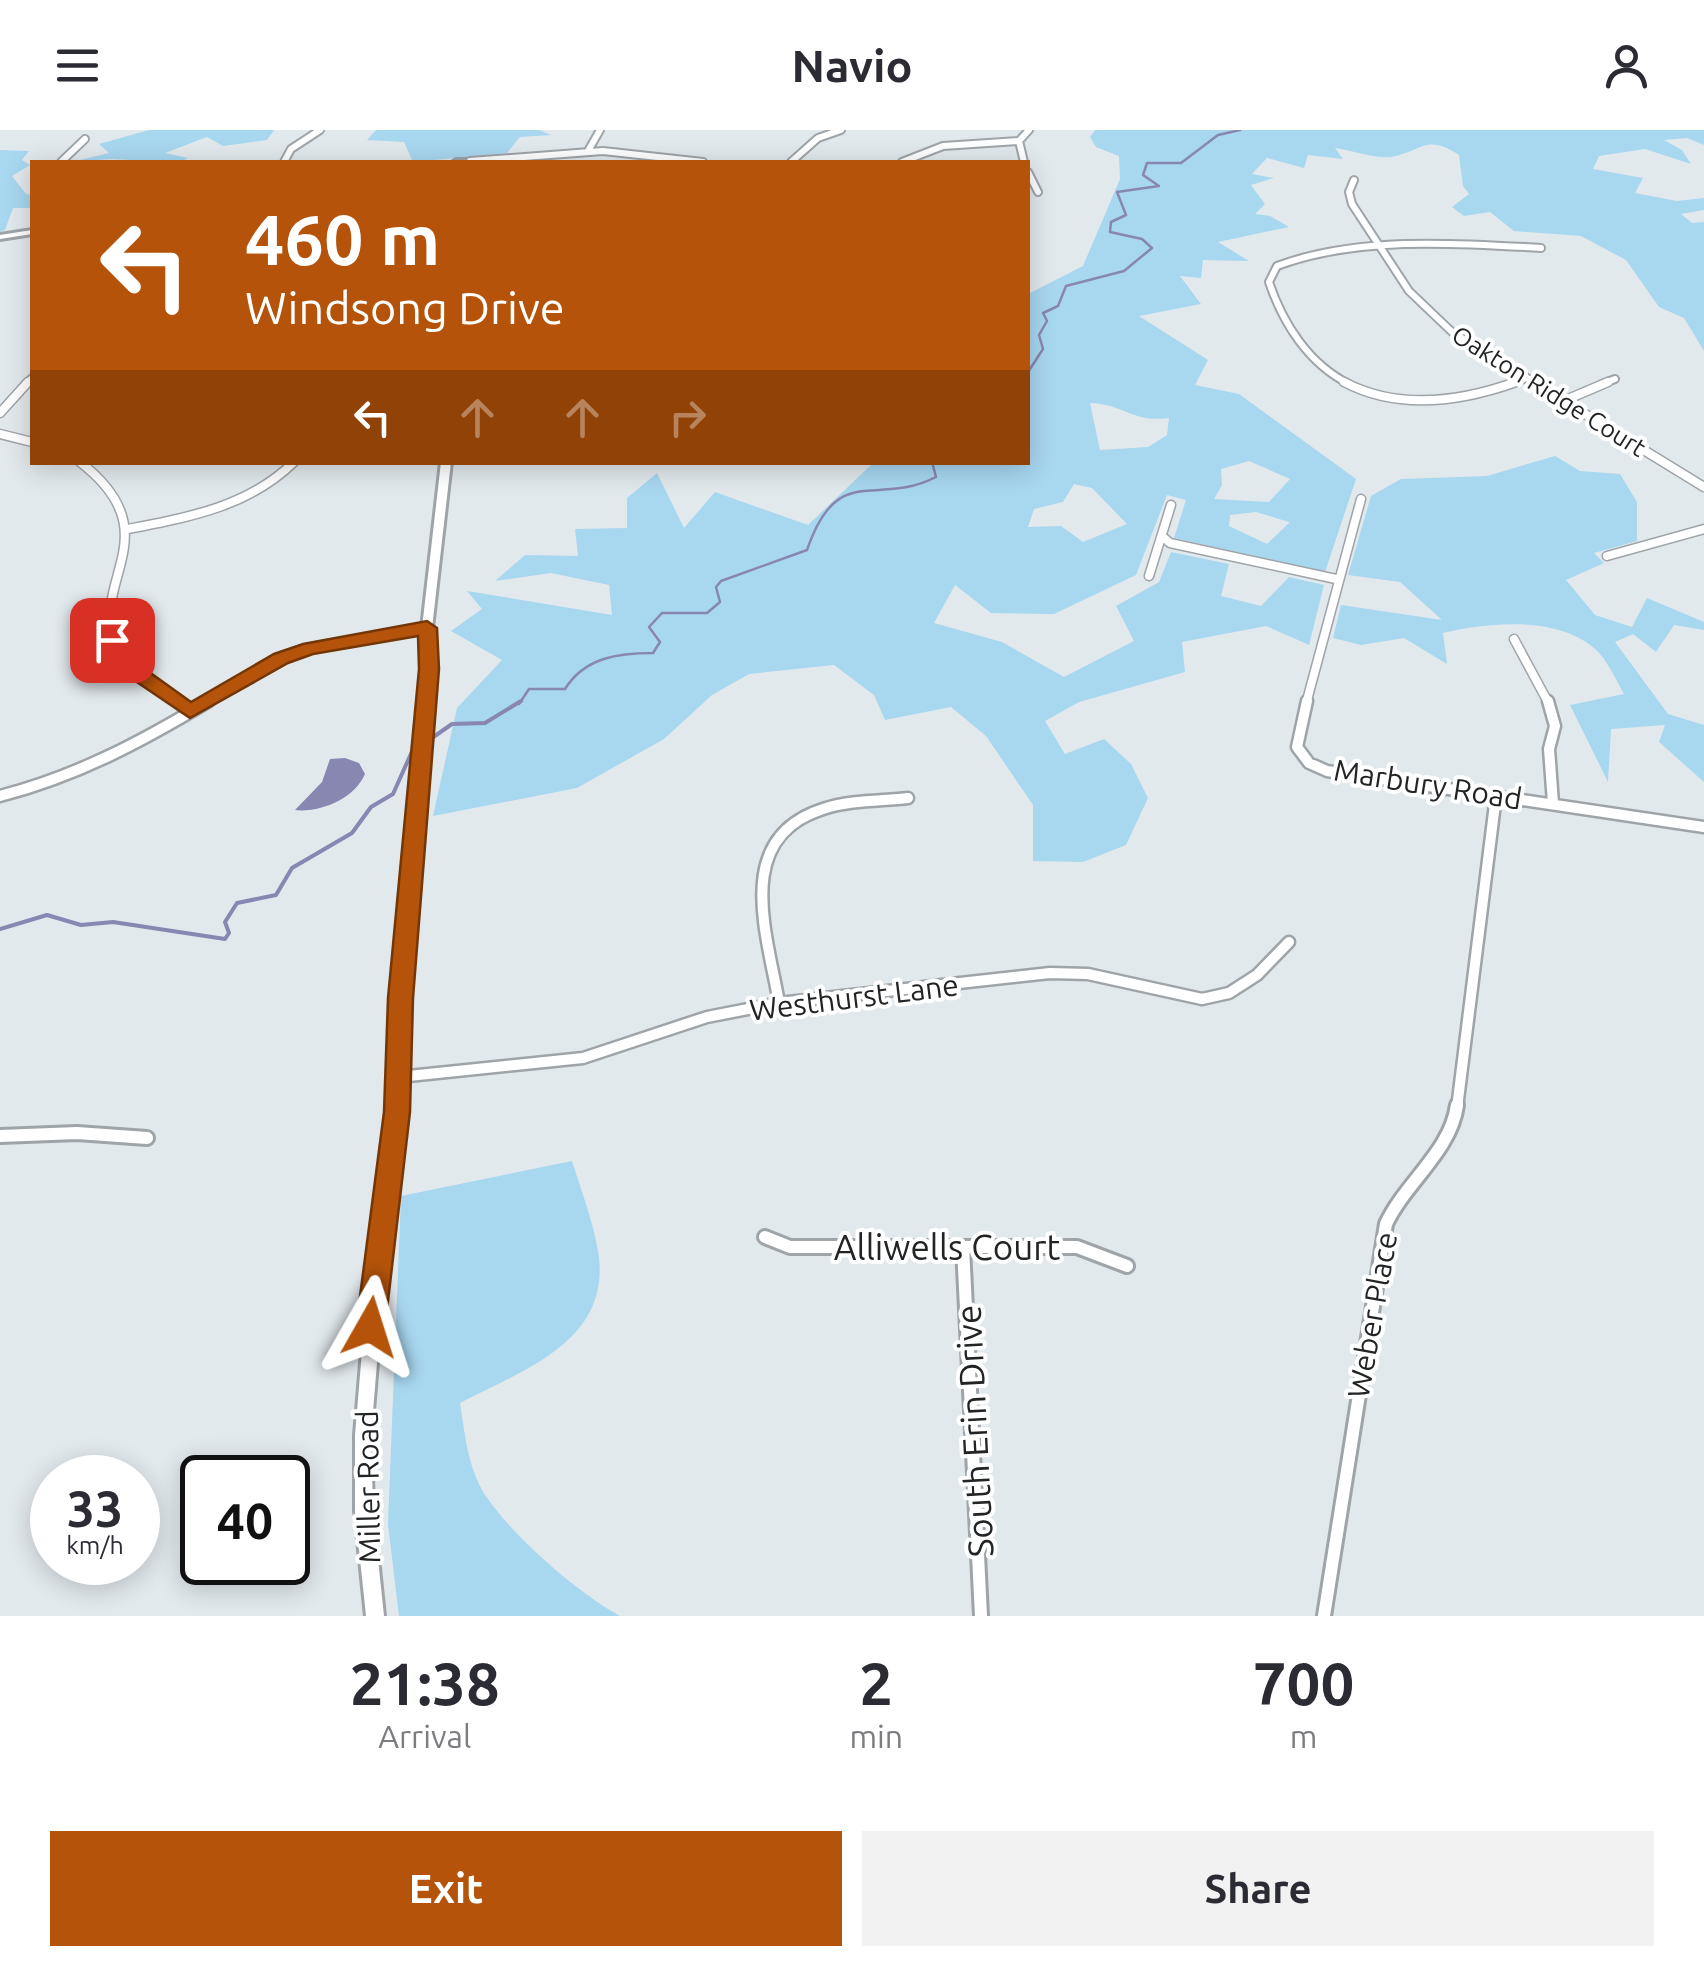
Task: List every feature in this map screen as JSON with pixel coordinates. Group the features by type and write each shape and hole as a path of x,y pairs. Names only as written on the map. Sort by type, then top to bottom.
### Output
{"street":[{"path":"285,160 291,149 320,130"},
{"path":"588,151 600,130"},
{"path":"793,160 818,138 841,130"},
{"path":"907,160 927,151 973,142 1019,141 1029,130"},
{"path":"63,160 85,140"},
{"path":"1019,141 1024,160"},
{"path":"491,160 588,151 682,160"},
{"path":"1030,176 1038,192"},
{"name":"Oakton Ridge Court","path":"1354,180 1350,200 1381,251 1432,316 1524,379 1704,487"},
{"path":"0,237 30,232"},
{"path":"1524,379 1471,399 1426,403 1361,390 1311,362 1271,290 1273,271 1309,254 1494,243 1541,248"},
{"path":"0,413 30,380"},
{"path":"1561,402 1615,380"},
{"path":"0,434 30,442"},
{"path":"84,465 102,480 128,529 109,610 112,640 138,674 190,711"},
{"path":"128,529 223,507 273,482 291,465"},
{"name":"Miller Road","path":"374,1616 365,1527 363,1435 381,1219 399,1077 400,998 429,669 427,628 446,465"},
{"name":"Marbury Road","path":"1361,498 1336,580 1298,754 1318,768 1704,826"},
{"path":"1149,576 1171,505"},
{"path":"1607,556 1704,529"},
{"path":"1163,537 1170,543 1336,580"},
{"path":"0,796 92,766 281,659 310,648 427,628"},
{"path":"1514,639 1550,706 1555,726 1549,750 1553,803"},
{"name":"Weber Place","path":"1324,1616 1386,1224 1404,1188 1442,1147 1456,1114 1496,796"},
{"path":"779,1002 762,883 767,849 783,830 807,814 908,798"},
{"name":"Westhurst Lane","path":"399,1077 583,1058 707,1017 779,1002 1082,971 1116,976 1170,998 1204,1000 1248,986 1289,942"},
{"path":"0,1136 48,1132 147,1138"},
{"name":"Alliwells Court","path":"765,1238 790,1246 1078,1247 1126,1266"},
{"name":"South Erin Drive","path":"963,1247 981,1616"}],"shaded area":[{"path":"149,130 274,130 267,140 223,146 207,137 165,153 188,158 184,160 80,160 109,153 99,144"},
{"path":"376,130 539,130 551,135 520,137 507,153 434,160 412,160 404,142 367,140"},
{"path":"1095,130 1704,130 1704,145 1687,138 1664,140 1682,150 1691,164 1645,149 1599,156 1593,169 1643,178 1635,193 1677,201 1704,198 1704,210 1681,214 1692,223 1704,222 1704,351 1684,318 1659,307 1626,260 1581,236 1514,231 1490,212 1464,216 1452,207 1469,194 1463,186 1459,155 1448,149 1431,145 1385,157 1335,148 1343,159 1308,155 1304,168 1267,158 1252,174 1274,178 1251,185 1265,204 1255,214 1270,216 1289,227 1218,242 1249,261 1203,260 1201,278 1180,276 1201,304 1139,316 1208,360 1195,385 1239,394 1356,479 1325,572 1174,538 1186,500 1167,495 1136,575 1054,614 991,613 955,585 934,623 1002,642 1064,677 1134,641 1116,606 1159,582 1171,552 1229,564 1221,596 1261,606 1289,577 1324,585 1309,645 1266,626 1182,642 1185,672 1079,702 1045,721 1065,754 1104,739 1131,764 1148,798 1126,845 1083,862 1033,861 1033,805 986,736 951,707 885,720 874,695 834,665 749,674 712,695 664,739 577,788 433,816 457,708 502,660 451,631 482,609 467,591 612,615 609,585 551,573 495,581 525,555 578,556 575,529 627,528 627,498 657,473 684,528 715,492 808,525 871,465 1030,465 1030,293 1083,266 1120,179 1119,156 1096,147 1090,137","holes":["1090,403 1146,418 1169,418 1167,435 1148,447 1100,450","1249,461 1290,479 1269,502 1214,499 1222,485 1221,469","1074,484 1092,488 1127,524 1083,542 1061,526 1028,527 1034,509 1063,502","1256,512 1289,522 1289,523 1267,544 1229,526 1230,515"]},
{"path":"0,150 29,151 22,160 30,165 12,176 30,195 30,208 13,208 5,230 0,232"},
{"path":"1555,456 1580,471 1620,474 1637,502 1637,541 1594,553 1604,563 1566,580 1595,615 1632,627 1647,598 1704,622 1704,630 1674,625 1656,652 1633,634 1615,642 1668,714 1704,725 1704,782 1659,742 1665,725 1611,729 1608,782 1570,705 1624,694 1594,648 1561,631 1501,624 1443,633 1447,664 1404,638 1361,645 1333,638 1341,605 1442,620 1400,582 1348,575 1371,496 1401,479 1487,476"},
{"path":"345,758 359,763 365,774 354,790 326,806 295,810 322,782 330,759"},
{"path":"572,1161 598,1251 599,1282 592,1308 578,1330 558,1348 460,1403 472,1465 488,1499 548,1564 620,1616 399,1616 388,1524 401,1196"}],"waterway":[{"path":"1030,369 1043,349 1039,335 1047,321 1043,313 1058,306 1066,286 1124,271 1152,248 1142,239 1110,232 1111,222 1126,215 1117,192 1159,186 1143,175 1147,163 1181,163 1218,135 1240,130"},
{"path":"521,701 529,689 565,689 582,670 604,659 653,653 660,642 649,627 662,613 707,613 720,602 716,587 721,581 807,550 819,522 832,505 861,491 895,489 936,477 933,465"},
{"path":"432,738 452,724 485,723 521,701"},
{"path":"0,929 47,915 81,925 113,922 225,939 229,933 225,922 237,903 276,895 292,868 352,833 371,807 393,794 414,747"}],"route":[{"path":"112,640 138,674 190,711 236,682 310,648 427,628 429,669 400,998 397,1112 370,1327"}]}
